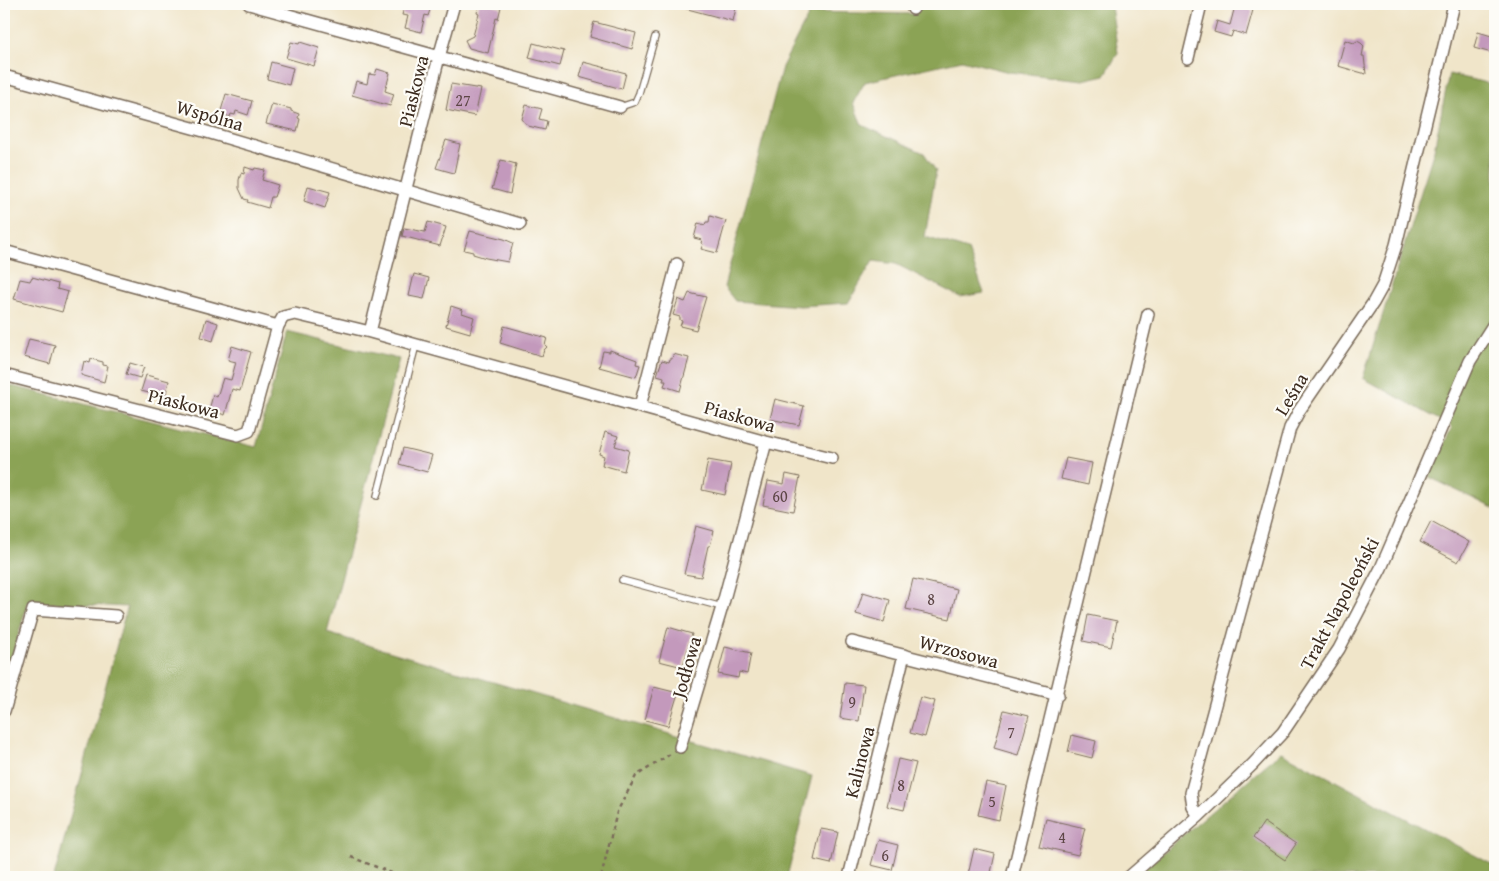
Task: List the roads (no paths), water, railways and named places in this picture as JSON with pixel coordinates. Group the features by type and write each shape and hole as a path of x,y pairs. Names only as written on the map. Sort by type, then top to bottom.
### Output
{"street":[{"path":"249,4 620,107"},
{"name":"Piaskowa","path":"370,332 454,4"},
{"path":"1188,58 1201,4"},
{"name":"Leśna","path":"1199,816 1194,807 1192,793 1290,428 1298,410 1373,303 1383,285 1396,245 1454,4"},
{"name":"Wspólna","path":"4,76 200,130 520,224"},
{"path":"4,251 278,326"},
{"path":"640,406 677,264"},
{"name":"Piaskowa","path":"4,375 238,435 249,431 278,326 284,317 296,314 370,332 766,442 832,458"},
{"path":"1012,877 1058,695 1148,314"},
{"name":"Trakt Napoleoński","path":"1129,877 1199,816 1283,732 1339,649 1381,568 1470,361 1493,318"},
{"name":"Jodłowa","path":"680,747 722,607 766,442"},
{"path":"4,711 33,610 116,616"},
{"name":"Wrzosowa","path":"852,642 1058,695"},
{"name":"Kalinowa","path":"848,877 904,655"}],"lane":[{"path":"620,107 635,102 655,36"},
{"path":"377,496 416,345"},
{"path":"622,580 722,607"}]}
